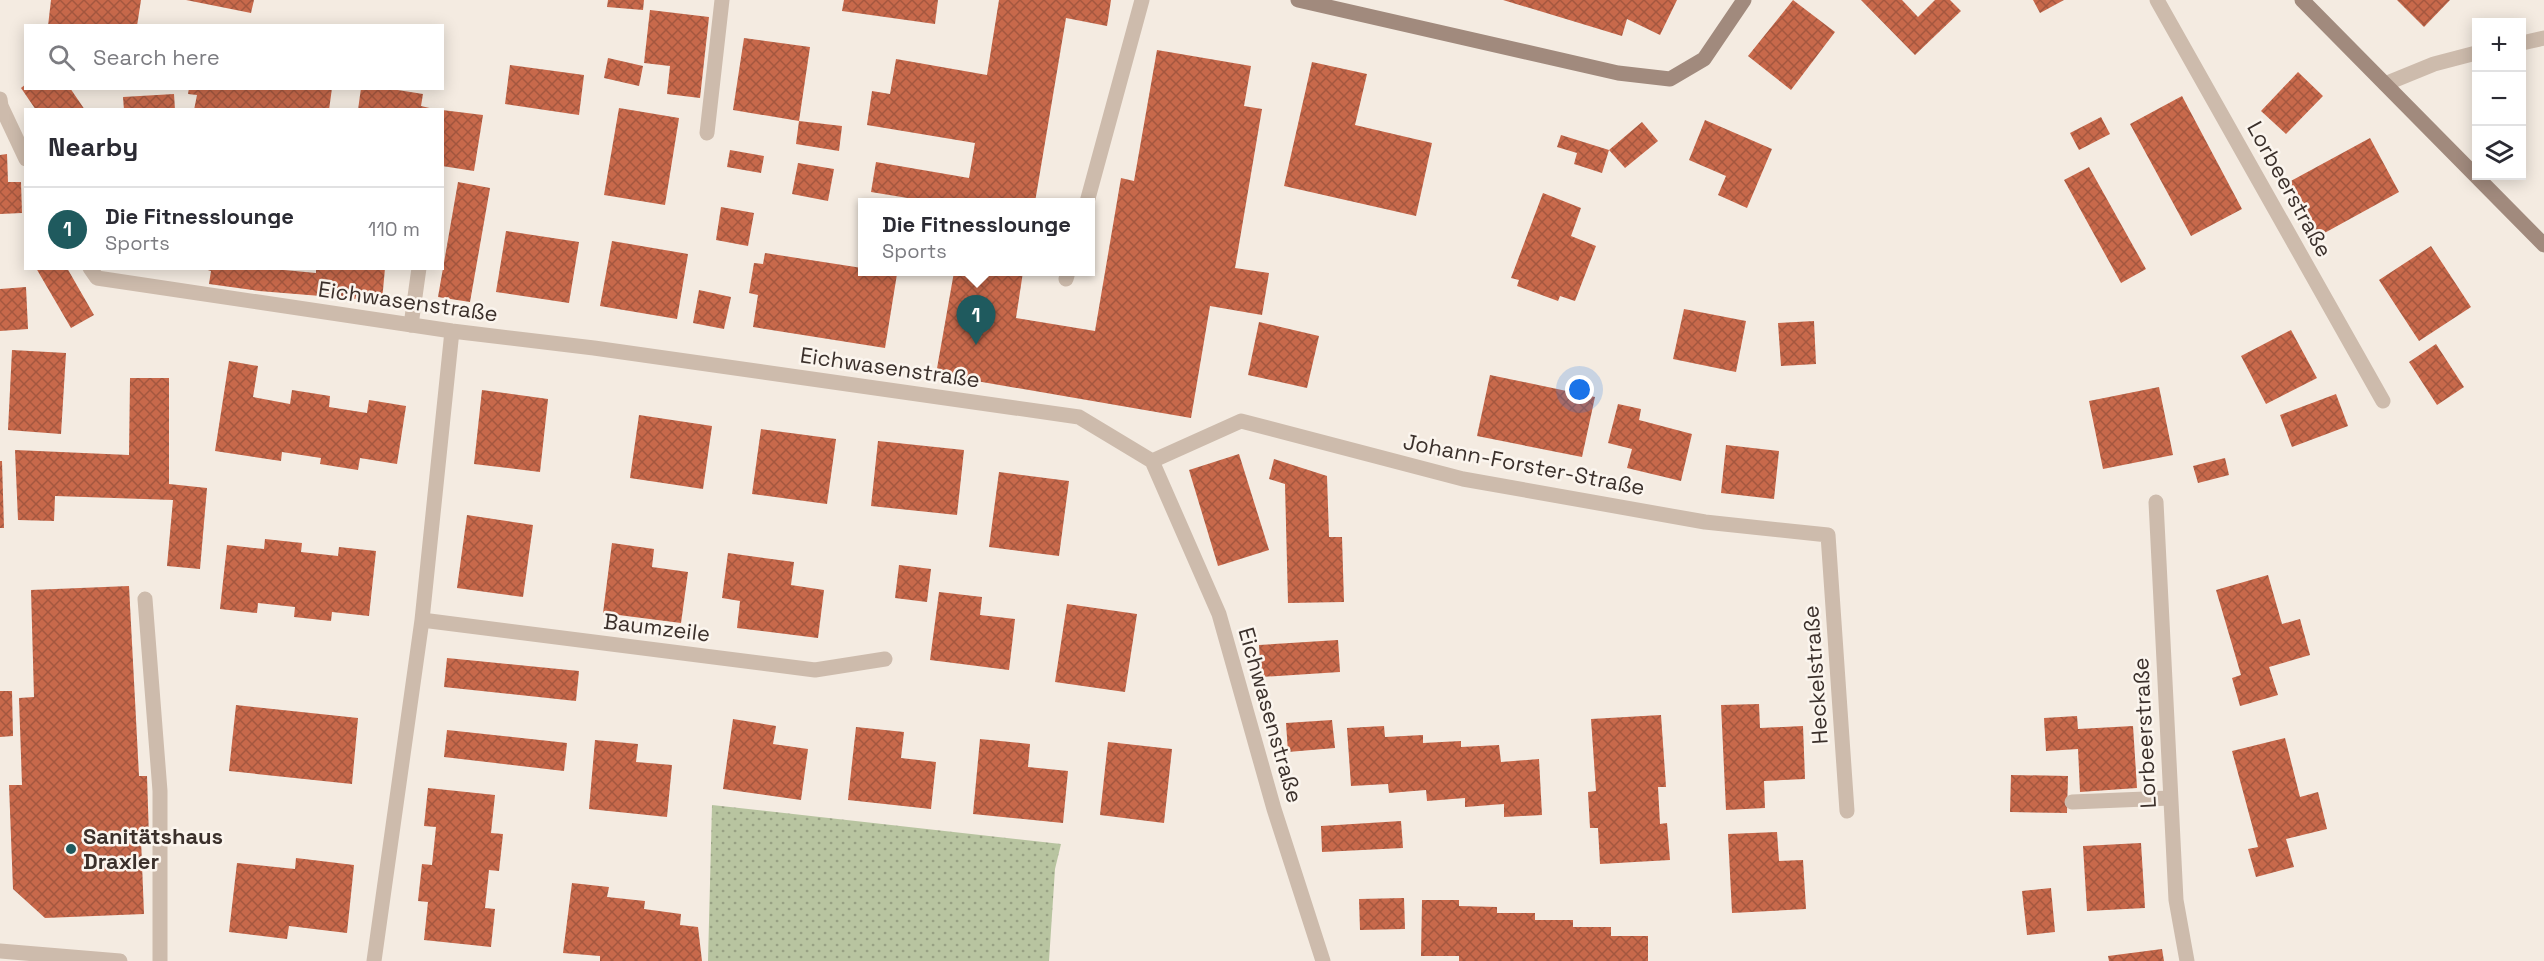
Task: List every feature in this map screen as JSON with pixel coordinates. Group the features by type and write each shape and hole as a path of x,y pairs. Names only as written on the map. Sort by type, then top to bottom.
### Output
{"main road":[{"path":"1298,0 1606,71 1670,79 1704,59 1744,0"},
{"path":"2302,0 2544,245"}],"street":[{"path":"707,133 722,0"},
{"path":"1088,198 1142,0"},
{"name":"Lorbeerstraße","path":"2157,0 2383,401"},
{"path":"2526,42 2544,39"},
{"path":"2385,84 2434,64 2472,53"},
{"path":"0,99 1,106 24,155"},
{"name":"Eichwasenstraße","path":"91,270 97,278 452,332 594,348 1079,417 1152,461 1219,614 1274,809 1323,961"},
{"path":"411,325 419,270"},
{"path":"374,961 422,620 452,332"},
{"name":"Johann-Forster-Straße","path":"1152,461 1241,421 1463,479 1705,522 1828,536"},
{"name":"Lorbeerstraße","path":"2156,502 2176,900 2187,961"},
{"name":"Heckelstraße","path":"1828,536 1847,811"},
{"path":"145,599 160,791 160,961"},
{"name":"Baumzeile","path":"422,620 814,670 885,659"},
{"path":"2072,802 2170,798"},
{"path":"0,951 120,961"}],"green space":[{"path":"712,805 1061,844 1055,869 1049,961 708,961"}],"building":[{"path":"51,0 141,0 137,24 48,24"},
{"path":"186,0 254,0 251,13"},
{"path":"608,0 644,0 643,10 607,7"},
{"path":"844,0 938,0 935,24 842,11"},
{"path":"999,0 1111,0 1107,26 1066,18 1036,198 908,198 871,192 876,162 969,178 975,143 867,125 872,91 890,94 896,59 987,75"},
{"path":"1503,0 1677,0 1660,35 1627,19 1622,36"},
{"path":"1793,0 1835,32 1791,90 1748,56"},
{"path":"1861,0 1902,0 1918,17 1935,0 1950,0 1961,11 1915,55"},
{"path":"2033,0 2064,0 2040,13"},
{"path":"2397,0 2450,0 2424,27"},
{"path":"650,10 709,17 700,98 667,94 670,66 644,63"},
{"path":"744,38 810,47 799,121 733,110"},
{"path":"1157,50 1251,66 1244,106 1262,109 1235,268 1269,273 1262,315 1210,306 1191,418 936,374 953,276 1022,276 1016,318 1095,331 1121,178 1134,181"},
{"path":"608,58 643,66 639,86 604,78"},
{"path":"1312,62 1367,74 1355,125 1432,143 1416,216 1284,186"},
{"path":"510,65 584,75 579,115 505,104"},
{"path":"2298,72 2323,96 2286,134 2261,111"},
{"path":"24,86 24,90 71,90 84,108 35,108 21,88"},
{"path":"189,90 332,90 329,108 194,108 197,95 188,94"},
{"path":"361,90 398,90 423,94 421,106 430,108 358,108"},
{"path":"174,94 175,108 124,108 123,97"},
{"path":"2182,96 2242,209 2191,236 2130,124"},
{"path":"619,108 679,118 665,205 604,195"},
{"path":"444,110 483,115 474,171 444,166"},
{"path":"2101,117 2110,134 2079,150 2070,133"},
{"path":"1705,120 1772,149 1747,208 1718,195 1726,176 1689,160"},
{"path":"799,121 842,126 839,151 796,144"},
{"path":"1642,122 1658,141 1625,168 1609,150"},
{"path":"1561,135 1609,150 1602,173 1574,164 1577,153 1557,147"},
{"path":"2370,138 2399,192 2319,236 2289,182"},
{"path":"730,150 764,156 761,173 727,167"},
{"path":"7,154 8,182 21,182 22,213 0,214 0,155"},
{"path":"798,163 834,169 828,201 792,194"},
{"path":"2089,167 2146,269 2121,283 2064,180"},
{"path":"458,182 490,188 470,302 438,297"},
{"path":"1543,193 1581,208 1571,236 1596,246 1575,301 1560,296 1558,301 1517,286 1519,280 1511,278"},
{"path":"721,207 754,213 748,246 716,240"},
{"path":"506,231 579,242 569,303 496,292"},
{"path":"612,241 688,254 677,319 600,306"},
{"path":"2431,246 2471,307 2419,341 2379,280"},
{"path":"765,253 858,267 858,276 897,276 885,348 753,327 758,295 749,293 754,263 763,264"},
{"path":"37,270 68,270 94,315 71,328"},
{"path":"208,270 284,270 316,273 316,270 385,270 382,301 259,291 209,284 211,271"},
{"path":"26,287 28,329 0,331 0,289"},
{"path":"699,290 731,297 724,329 693,323"},
{"path":"1684,309 1746,321 1736,372 1673,359"},
{"path":"1814,321 1816,364 1781,366 1778,323"},
{"path":"1259,322 1319,336 1307,388 1248,375"},
{"path":"2291,330 2317,378 2266,404 2241,356"},
{"path":"2436,344 2464,387 2437,405 2409,362"},
{"path":"12,350 66,353 61,434 8,430"},
{"path":"229,361 258,366 253,397 290,404 292,390 330,396 329,407 367,413 369,400 406,406 397,464 360,458 358,470 320,464 321,458 282,452 281,461 215,451"},
{"path":"1490,375 1595,397 1582,457 1477,436"},
{"path":"130,378 169,378 169,484 207,488 200,569 167,566 173,500 55,496 54,521 18,520 15,450 129,455"},
{"path":"2159,387 2173,455 2103,469 2089,401"},
{"path":"482,390 548,399 540,472 474,464"},
{"path":"2336,394 2348,426 2292,447 2280,415"},
{"path":"1618,404 1641,409 1639,420 1692,434 1681,481 1627,468 1632,449 1608,443"},
{"path":"639,415 712,426 703,489 630,478"},
{"path":"761,429 836,439 827,504 752,494"},
{"path":"878,441 964,450 957,515 871,506"},
{"path":"1726,445 1779,451 1774,499 1721,493"},
{"path":"1239,454 1269,550 1218,566 1189,470"},
{"path":"2225,458 2229,475 2198,483 2193,466"},
{"path":"1274,459 1327,476 1329,537 1342,537 1344,602 1288,603 1285,484 1269,479"},
{"path":"0,461 2,461 4,528 0,528"},
{"path":"999,472 1069,481 1059,556 989,547"},
{"path":"467,515 533,525 523,597 457,588"},
{"path":"265,539 302,543 301,552 338,556 339,547 376,551 369,616 332,612 331,621 294,617 295,607 258,603 257,613 220,609 227,545 264,549"},
{"path":"612,543 654,549 652,567 688,572 681,623 603,613"},
{"path":"728,553 794,562 791,585 824,590 818,638 737,628 740,601 722,598"},
{"path":"899,565 931,569 927,602 895,598"},
{"path":"2268,575 2282,624 2300,619 2310,655 2269,667 2278,695 2240,706 2232,678 2241,675 2216,590"},
{"path":"129,586 139,776 147,776 149,838 141,839 144,914 45,918 13,889 9,785 22,785 19,698 34,697 31,590"},
{"path":"939,592 982,597 980,615 1015,619 1009,670 930,660"},
{"path":"1067,604 1137,614 1125,692 1055,682"},
{"path":"1338,640 1340,672 1261,677 1259,645"},
{"path":"447,658 579,671 576,701 444,687"},
{"path":"0,691 12,691 13,736 0,737"},
{"path":"1759,704 1760,728 1803,726 1805,779 1764,781 1765,808 1726,810 1721,705"},
{"path":"236,705 358,718 352,784 229,771"},
{"path":"1661,715 1666,787 1658,787 1660,824 1667,823 1670,860 1600,864 1598,828 1590,828 1588,792 1596,791 1591,719"},
{"path":"2077,716 2078,729 2133,726 2137,788 2080,792 2078,749 2046,751 2044,718"},
{"path":"733,719 776,726 773,744 808,749 801,800 723,789"},
{"path":"1332,720 1335,748 1288,752 1286,723"},
{"path":"1384,726 1385,737 1423,735 1423,743 1461,741 1461,747 1499,745 1501,762 1539,759 1542,815 1504,817 1504,804 1465,807 1465,798 1427,801 1426,790 1389,793 1388,784 1351,786 1347,728"},
{"path":"856,727 904,732 901,758 936,762 931,809 848,800"},
{"path":"447,730 567,743 564,771 444,757"},
{"path":"2285,738 2300,797 2318,792 2327,829 2286,839 2294,867 2256,877 2248,849 2258,847 2232,751"},
{"path":"980,739 1030,744 1028,767 1068,771 1063,823 973,814"},
{"path":"595,740 638,744 636,762 672,765 667,817 589,809"},
{"path":"1108,742 1172,749 1164,823 1100,815"},
{"path":"2011,775 2068,776 2067,813 2010,812"},
{"path":"428,788 495,795 491,833 503,834 499,871 489,870 485,908 495,909 491,947 424,940 428,902 418,901 422,864 432,865 436,827 424,826"},
{"path":"1401,821 1403,848 1322,852 1321,826"},
{"path":"1777,832 1779,861 1803,860 1806,909 1732,913 1728,834"},
{"path":"2141,843 2145,908 2087,911 2083,846"},
{"path":"296,858 354,865 347,933 289,926 287,939 229,932 237,863 295,869"},
{"path":"572,883 609,887 607,897 645,901 644,909 681,914 680,925 698,927 702,961 600,961 600,956 563,953"},
{"path":"2051,888 2055,932 2027,935 2022,891"},
{"path":"1404,898 1405,929 1360,930 1359,899"},
{"path":"1422,900 1459,900 1459,906 1497,907 1497,913 1535,913 1535,920 1573,920 1573,927 1611,927 1611,936 1648,936 1648,961 1459,961 1459,956 1421,956"},
{"path":"2162,949 2164,961 2109,961 2108,956"}],"place":[{"name":"Die Fitnesslounge","path":"976,345"},
{"name":"Sanitätshaus Draxler","path":"71,849"}]}
